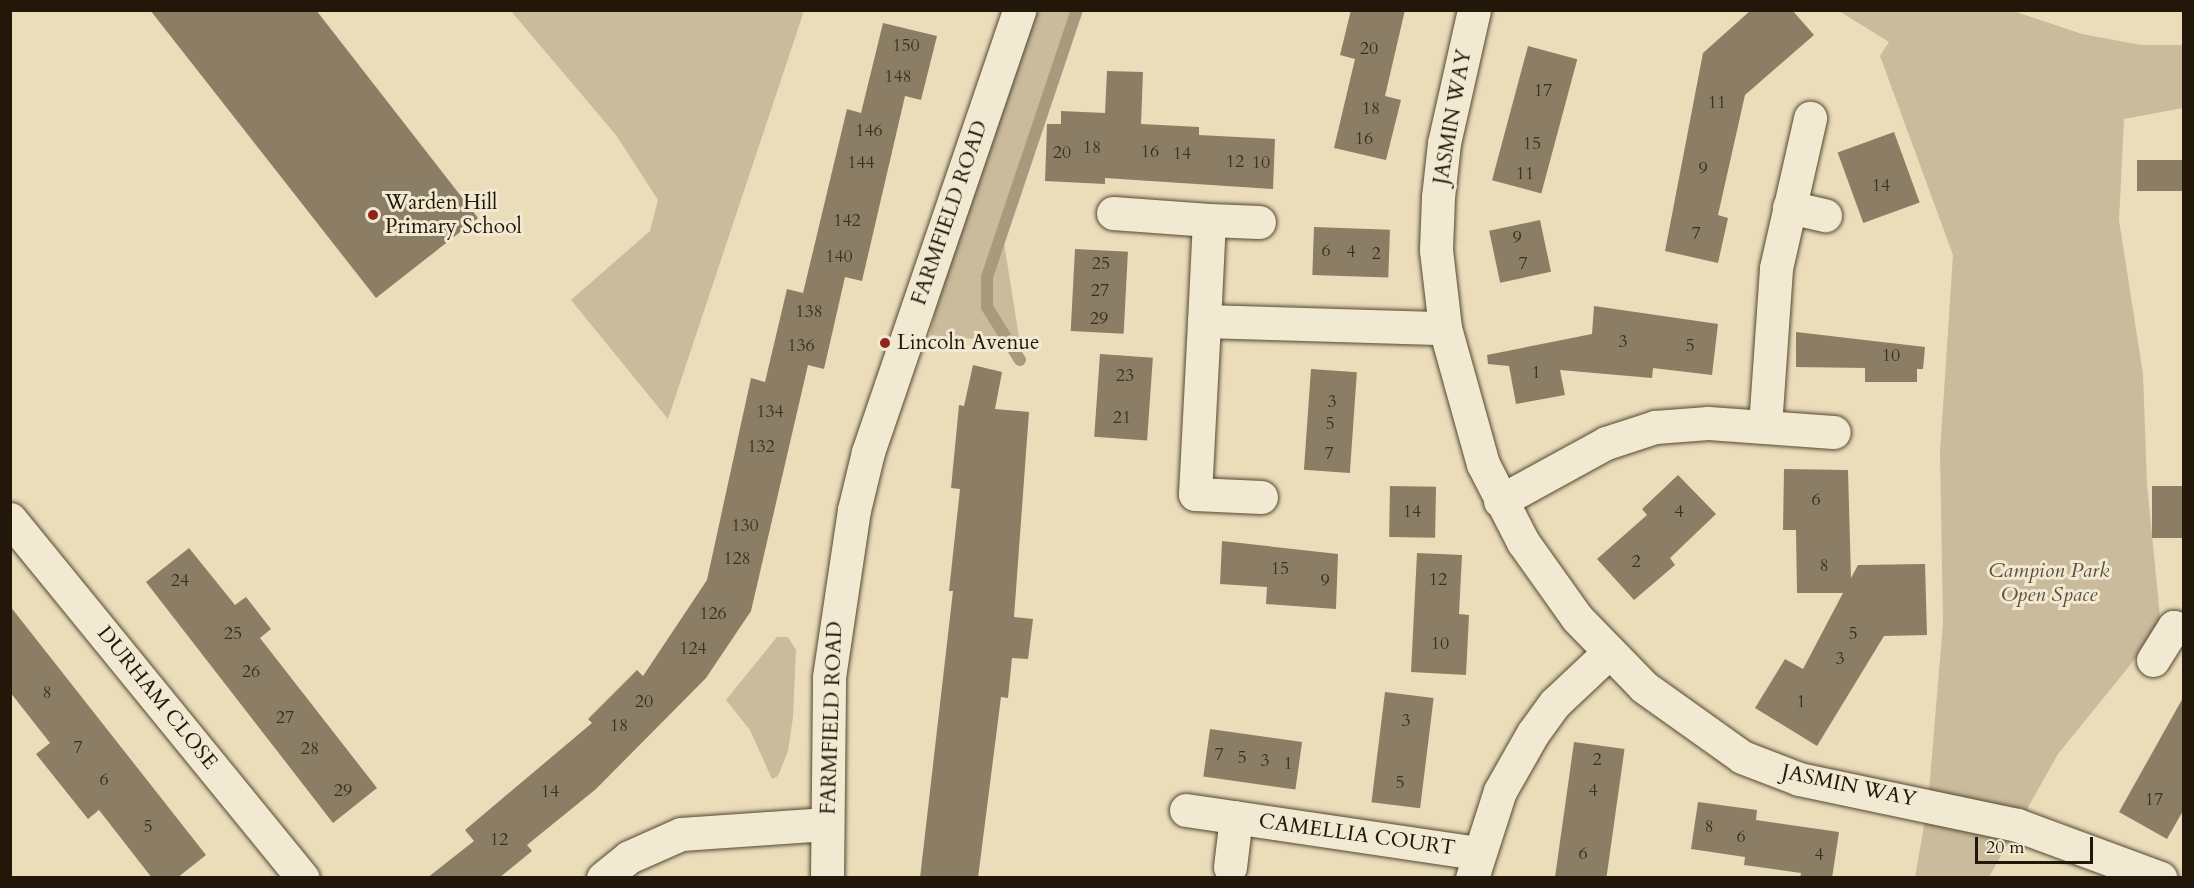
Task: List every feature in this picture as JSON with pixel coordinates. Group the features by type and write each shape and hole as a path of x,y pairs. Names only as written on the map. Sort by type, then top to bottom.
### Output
{"street":[{"name":"FARMFIELD ROAD","path":"827,878 830,677 854,510 868,452 1019,10"},
{"name":"JASMIN WAY","path":"1474,10 1444,142 1439,186 1436,250 1444,328 1469,427 1500,501 1548,581 1608,653 1712,739 1770,769 1976,813 2058,837 2160,878"},
{"path":"1765,426 1769,318 1810,118"},
{"path":"1790,207 1825,216"},
{"path":"1113,213 1259,222"},
{"path":"1209,220 1195,494 1261,497"},
{"path":"1204,321 1444,328"},
{"path":"1500,501 1630,434 1682,424 1765,426 1834,432"},
{"name":"DURHAM CLOSE","path":"10,519 303,878"},
{"path":"2153,660 2174,627 2184,630"},
{"path":"1475,865 1500,791 1533,733 1555,703 1608,653"},
{"name":"CAMELLIA COURT","path":"1186,810 1236,817 1475,865"},
{"name":"CAMELLIA COURT","path":"1230,867 1236,817"},
{"path":"603,878 629,857 681,834 827,824"}],"green space":[{"path":"511,11 804,11 668,419 571,300 650,231 658,200 616,135"},
{"path":"1025,11 1077,11 1001,224 1020,343 930,335 968,172"},
{"name":"Campion Park Open Space","path":"1839,11 2013,11 2082,34 2141,45 2183,45 2183,108 2124,119 2119,220 2143,374 2147,484 2161,627 2058,754 1989,877 1915,877 1928,803 1943,623 1940,452 1953,255 1880,56 1889,42"},
{"path":"777,637 788,637 796,650 793,717 788,751 778,776 772,779 750,730 726,700"}],"building":[{"path":"150,10 316,10 478,218 376,298"},
{"path":"1351,10 1405,10 1385,96 1401,100 1386,160 1334,148 1355,59 1340,55"},
{"path":"1751,10 1792,10 1814,35 1745,95 1718,215 1728,218 1718,263 1665,251 1703,53"},
{"path":"883,23 937,36 921,100 905,96 862,281 845,277 824,369 808,365 751,611 706,678 596,789 527,845 532,851 499,878 427,878 474,841 465,830 592,723 588,719 637,670 643,676 707,580 751,378 765,382 787,289 803,293 847,109 861,113"},
{"path":"1528,46 1577,59 1541,193 1492,180"},
{"path":"1107,71 1143,72 1141,124 1199,127 1199,135 1275,139 1273,189 1105,178 1105,184 1045,181 1047,124 1061,124 1061,111 1105,113"},
{"path":"1894,132 1920,202 1863,223 1838,153"},
{"path":"2137,160 2184,160 2184,191 2137,191"},
{"path":"1540,220 1551,272 1500,283 1489,231"},
{"path":"1314,227 1390,230 1388,278 1312,275"},
{"path":"1075,249 1128,252 1124,334 1071,331"},
{"path":"1594,306 1718,324 1712,375 1653,368 1652,378 1560,370 1565,395 1516,404 1509,366 1488,364 1487,355 1592,334"},
{"path":"1796,332 1925,347 1923,369 1917,369 1917,382 1865,382 1865,368 1796,367"},
{"path":"1100,354 1153,358 1147,440 1094,437"},
{"path":"973,365 1002,372 995,409 1029,412 1014,617 1033,619 1028,659 1012,658 1008,698 1001,697 978,878 920,878 953,591 949,591 960,489 951,488 959,405 964,406"},
{"path":"1311,369 1357,372 1350,473 1304,470"},
{"path":"1784,469 1848,470 1851,578 1858,565 1925,564 1927,635 1884,636 1817,746 1755,708 1785,659 1803,669 1843,593 1797,593 1796,530 1783,530"},
{"path":"1678,475 1716,514 1670,558 1675,565 1634,600 1597,559 1647,515 1642,509"},
{"path":"1390,486 1436,487 1435,538 1389,537"},
{"path":"2152,486 2184,486 2184,538 2152,538"},
{"path":"1222,541 1338,554 1336,609 1266,604 1267,587 1220,584"},
{"path":"189,548 235,605 246,597 271,629 260,638 377,788 333,823 146,582"},
{"path":"1417,553 1462,555 1459,614 1469,615 1466,675 1411,672"},
{"path":"10,606 206,855 177,878 152,878 99,810 88,819 36,754 50,743 10,692"},
{"path":"1385,692 1434,698 1420,808 1371,802"},
{"path":"2184,696 2184,809 2167,839 2119,812"},
{"path":"1210,729 1302,742 1295,789 1203,777"},
{"path":"1574,742 1625,749 1606,878 1555,878"},
{"path":"1698,802 1757,810 1756,820 1839,832 1832,878 1800,878 1801,873 1744,865 1745,857 1691,849"}],"waterway":[{"path":"1020,360 987,307 987,277 1077,10"}],"place":[{"name":"Warden Hill Primary School","path":"373,215"},
{"name":"Lincoln Avenue","path":"885,343"}]}
